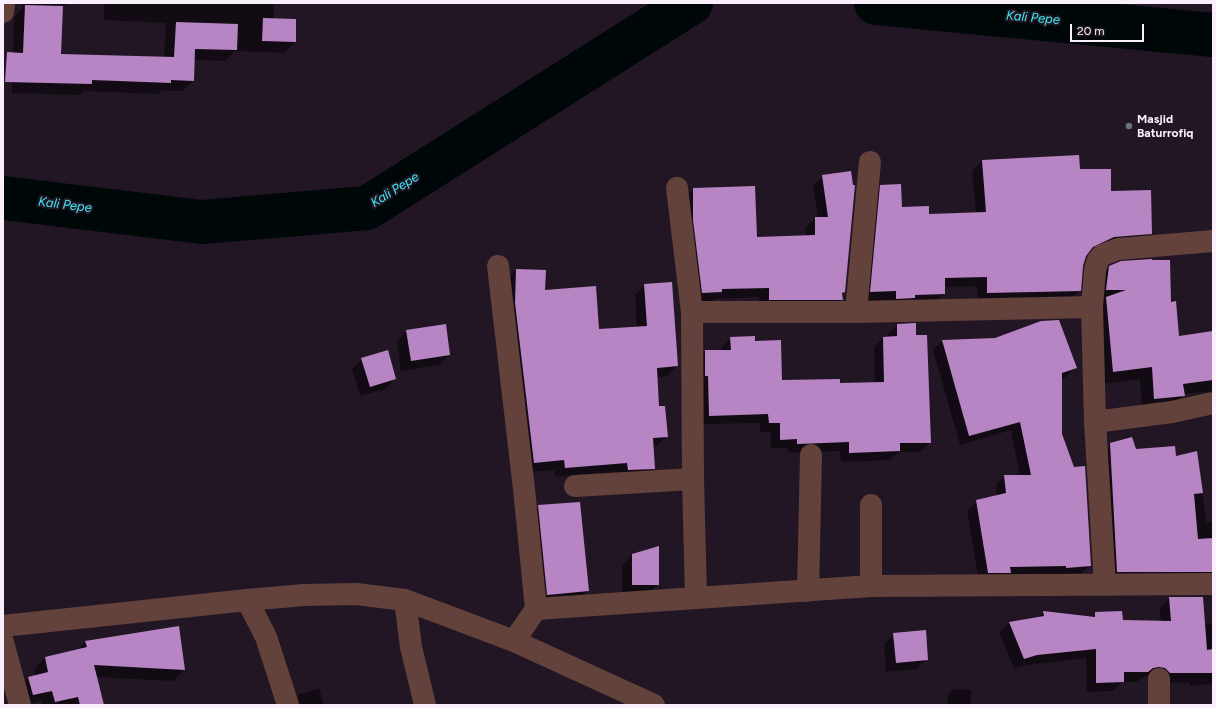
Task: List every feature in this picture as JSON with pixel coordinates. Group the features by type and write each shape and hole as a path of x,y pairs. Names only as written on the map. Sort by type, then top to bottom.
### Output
{"street":[{"path":"3,12 4,3"},
{"path":"856,312 870,162"},
{"path":"678,188 692,312 693,479 696,598"},
{"path":"1105,585 1095,422 1092,307 1095,270 1098,260 1102,255 1118,249 1213,241"},
{"path":"498,266 524,489 536,608 514,641"},
{"path":"692,312 856,312 1092,307"},
{"path":"1095,422 1172,412 1213,403"},
{"path":"808,591 811,455"},
{"path":"574,486 693,479"},
{"path":"871,505 871,586"},
{"path":"536,608 871,586 1213,584"},
{"path":"3,626 44,620 247,600 304,595 356,594 405,600 514,641 635,701 654,705"},
{"path":"247,600 266,637 288,705"},
{"path":"405,600 412,647 425,705"},
{"path":"3,642 20,705"},
{"path":"1159,679 1159,705"}],"building":[{"path":"25,5 63,6 61,54 174,57 176,22 238,24 237,50 195,49 194,81 171,80 171,83 92,80 92,84 5,82 7,52 23,53"},
{"path":"263,18 296,19 296,42 262,41"},
{"path":"1079,155 1080,169 1111,169 1111,191 1151,190 1152,234 1114,237 1093,247 1086,256 1083,266 1081,291 987,293 987,277 945,278 945,294 915,295 915,298 896,299 896,291 870,292 880,185 901,184 902,207 929,206 929,214 986,212 982,160"},
{"path":"851,171 853,185 855,185 845,292 842,293 843,300 769,300 769,288 722,289 722,292 702,293 693,220 693,188 755,186 757,237 815,235 815,217 828,217 822,175"},
{"path":"1152,259 1170,260 1171,302 1176,301 1179,336 1213,331 1213,380 1183,384 1185,396 1154,399 1152,367 1113,372 1106,297 1126,290 1106,290 1109,266 1121,261"},
{"path":"516,269 546,270 545,290 596,286 599,329 647,326 644,284 672,282 678,366 657,368 659,406 665,406 668,437 653,438 655,469 628,470 627,463 565,468 564,460 534,463 515,303"},
{"path":"1059,320 1077,368 1062,373 1062,434 1074,467 1085,466 1091,566 1066,568 1066,566 1010,567 1011,573 988,573 976,500 1006,493 1004,475 1031,475 1020,422 969,436 942,340 995,338 1041,321"},
{"path":"916,323 916,335 927,335 931,443 900,443 900,451 849,453 849,442 797,444 797,439 780,440 780,423 769,423 768,414 709,416 708,376 705,376 705,350 731,350 730,337 755,336 755,341 781,340 782,380 840,379 840,383 884,382 883,337 897,336 897,324"},
{"path":"446,324 450,355 411,361 406,330"},
{"path":"388,350 396,379 370,387 361,358"},
{"path":"1132,437 1136,449 1175,446 1176,456 1197,451 1203,493 1194,494 1198,539 1213,538 1213,572 1117,572 1110,443"},
{"path":"580,502 589,591 547,595 538,505"},
{"path":"659,546 659,585 632,585 632,554"},
{"path":"1169,597 1203,597 1207,650 1213,649 1213,673 1170,673 1165,668 1159,667 1153,668 1148,672 1124,672 1124,682 1096,683 1096,649 1037,655 1024,659 1009,622 1044,616 1043,611 1095,617 1095,612 1122,611 1123,620 1171,621"},
{"path":"179,626 185,670 94,665 104,705 80,705 78,697 55,702 52,691 33,695 28,677 48,672 45,657 87,647 85,641"},
{"path":"926,630 928,660 896,663 893,633"}],"waterway":[{"name":"Kali Pepe","path":"3,198 202,222 367,208 691,3"},
{"name":"Kali Pepe","path":"876,3 1213,35"}],"place":[{"name":"Masjid Baturrofiq","path":"1129,126"}]}
